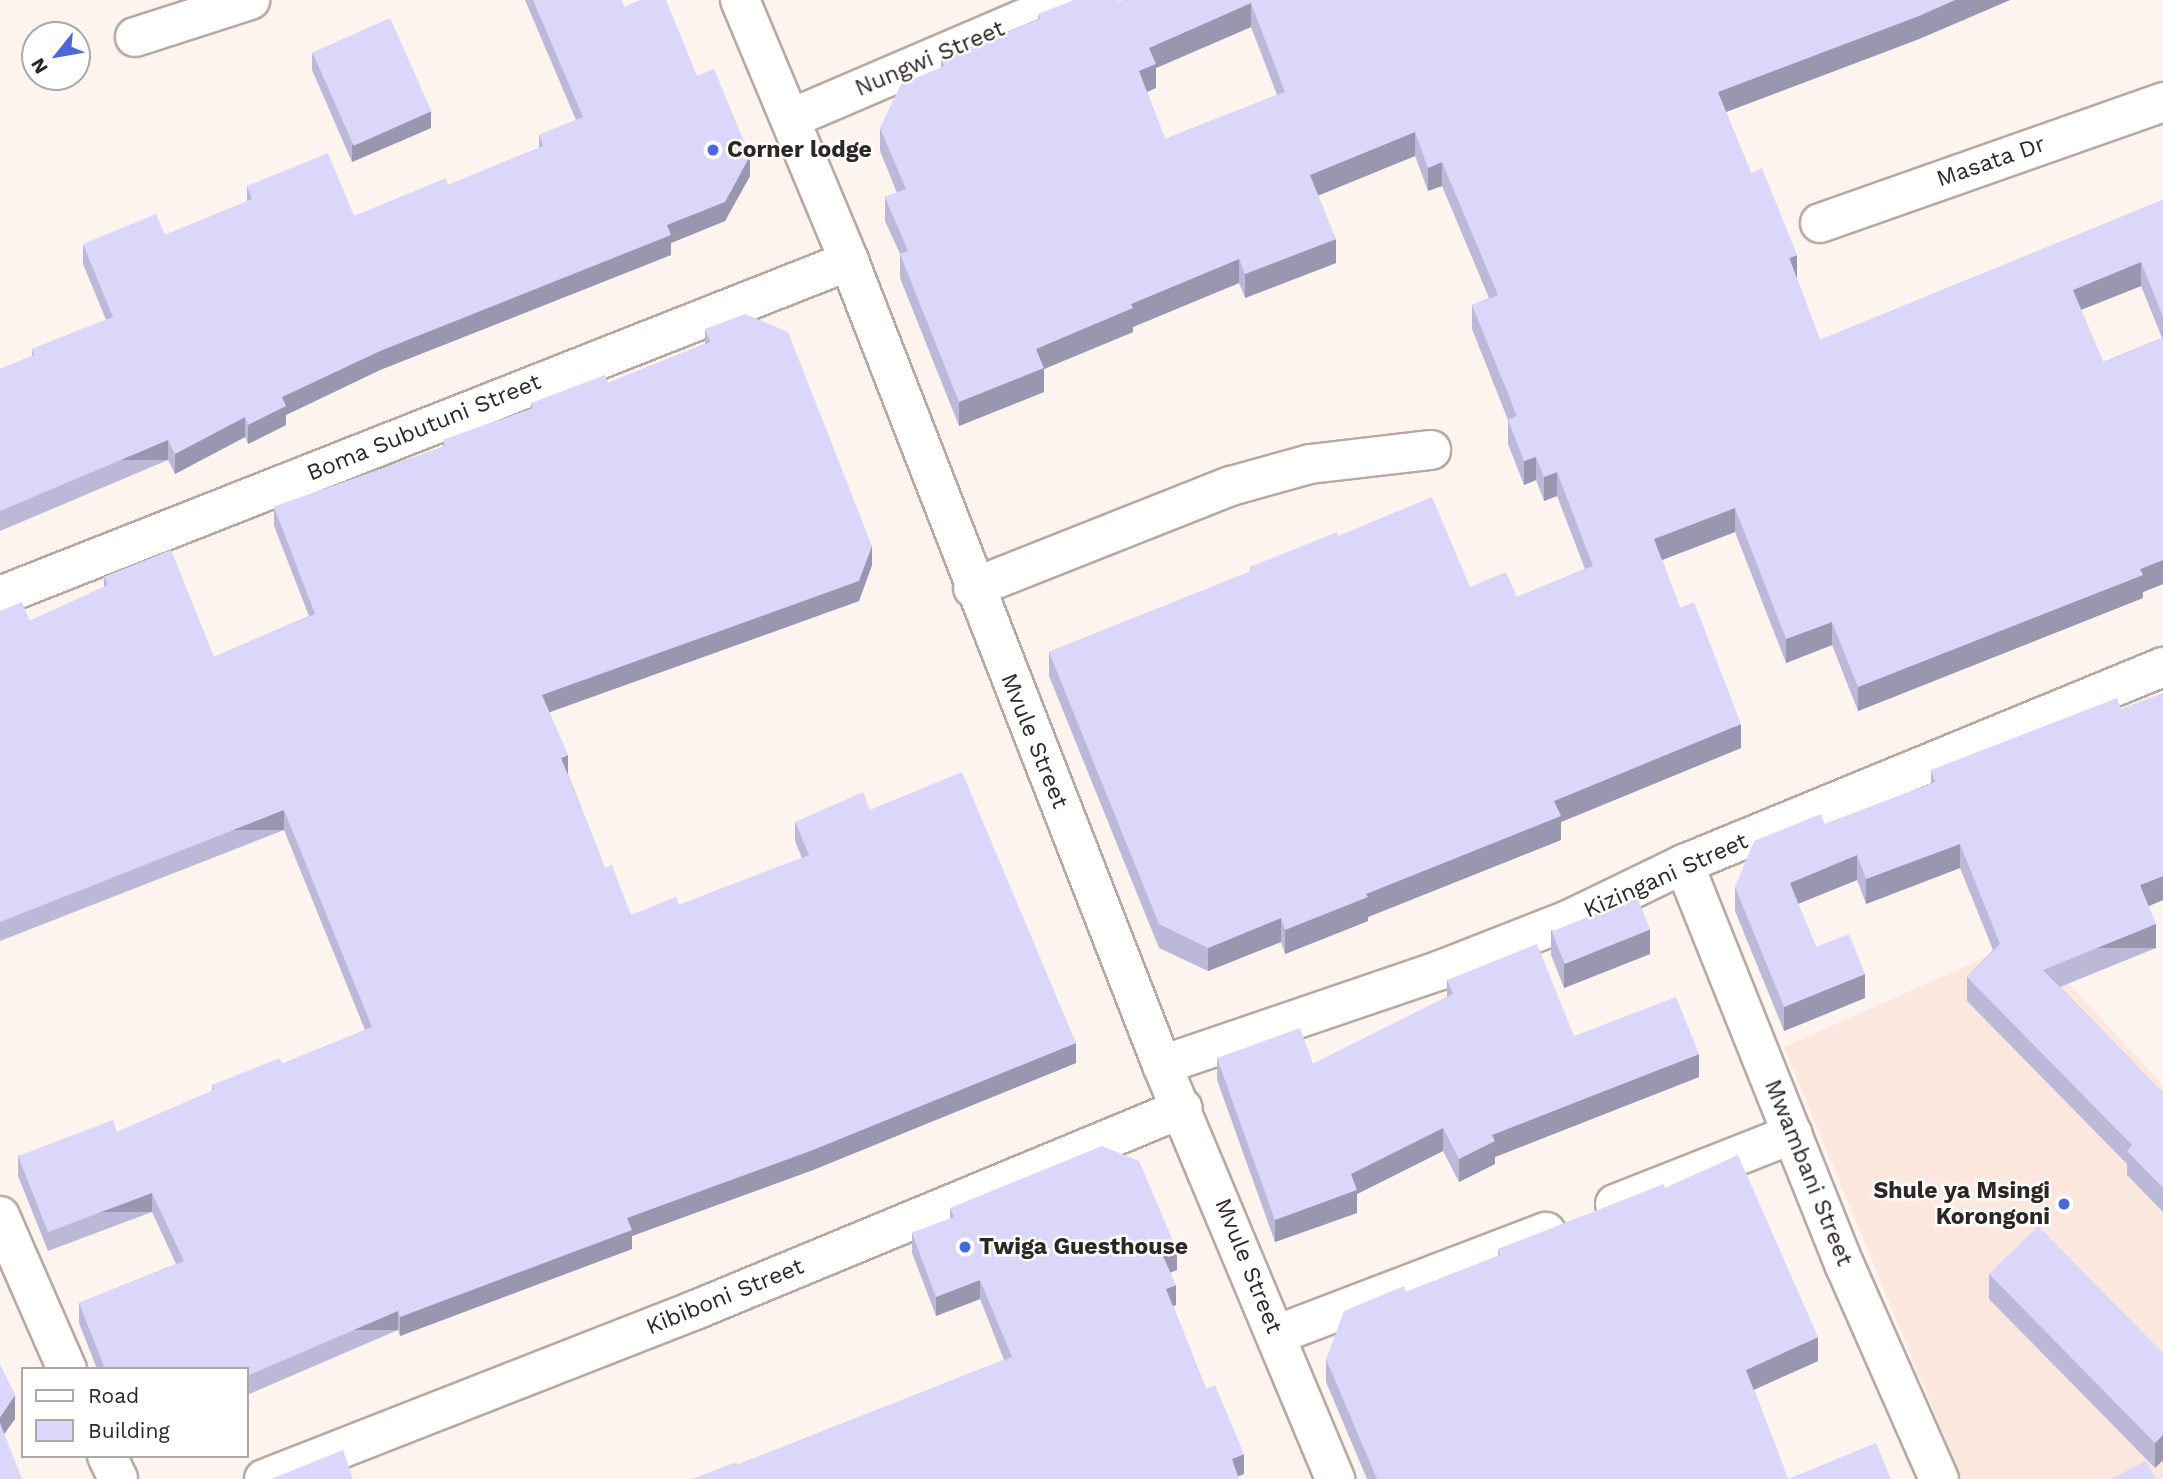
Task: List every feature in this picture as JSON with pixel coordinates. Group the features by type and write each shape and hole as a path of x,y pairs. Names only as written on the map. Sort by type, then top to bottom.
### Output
{"street":[{"path":"135,37 250,0"},
{"name":"Mvule Street","path":"740,0 792,118 849,261 973,588 1162,1065 1183,1108 1335,1479"},
{"name":"Nungwi Street","path":"792,118 1068,0"},
{"name":"Masata Dr","path":"1820,223 2163,102"},
{"name":"Boma Subutuni Street","path":"0,596 849,261"},
{"path":"973,588 1231,486 1310,464 1431,450"},
{"name":"Kizingani Street","path":"1162,1065 1450,967 1568,920 1684,864 2163,667"},
{"name":"Mwambani Street","path":"1684,864 1845,1266 1939,1479"},
{"name":"Kibiboni Street","path":"264,1479 693,1311 1183,1108"},
{"path":"1276,1335 1793,1134"},
{"path":"0,1216 14,1291 66,1367"},
{"path":"108,1458 118,1479"}],"shaded area":[{"path":"2027,939 2163,1085 2163,1479 1962,1479 1784,1047"}],"building":[{"path":"533,0 621,0 624,7 640,0 666,0 697,76 714,69 750,156 725,202 667,225 671,235 380,351 282,397 286,406 248,425 245,417 175,454 168,440 0,511 0,369 34,355 32,349 113,317 83,244 156,214 165,235 252,199 247,186 328,153 354,216 446,178 448,185 543,146 539,135 583,117"},
{"path":"1074,0 1955,0 1718,92 1751,173 1762,168 1797,255 1789,258 1820,340 2163,200 2163,317 2141,262 2073,290 2103,362 2163,338 2163,560 2140,569 2143,575 1858,687 1832,622 1786,639 1735,508 1654,539 1680,608 1694,602 1741,724 1554,801 1561,816 1366,894 1368,897 1285,930 1281,918 1208,948 1159,924 1049,652 1251,571 1250,567 1337,532 1338,536 1432,497 1470,587 1506,572 1517,597 1593,566 1557,472 1544,477 1536,457 1524,461 1508,420 1517,416 1472,305 1498,295 1442,162 1428,168 1415,132 1310,175 1336,239 1245,274 1239,259 1131,304 1133,308 1036,349 1044,368 959,402 900,254 908,251 885,197 906,189 880,128 901,84 944,66 941,59 1040,19 1038,14","holes":["1251,3 1285,92 1165,139 1139,71 1156,64 1149,48"]},
{"path":"390,18 431,111 354,146 312,53"},
{"path":"745,314 788,332 872,546 859,581 542,695 568,755 561,758 605,868 612,865 631,915 676,897 679,905 809,855 795,822 863,792 870,810 962,772 1076,1043 813,1150 627,1218 632,1230 400,1317 398,1311 248,1376 248,1367 104,1367 79,1303 184,1261 152,1193 48,1232 18,1156 113,1120 117,1132 214,1090 212,1085 280,1058 282,1064 372,1027 284,810 0,922 0,611 22,602 30,621 108,585 104,577 171,550 214,657 315,614 274,507 445,446 443,440 533,408 531,403 605,375 608,383 710,342 705,329"},
{"path":"2163,693 2163,876 2140,885 2156,924 2043,970 2163,1093 2163,1188 2127,1151 2132,1145 1967,977 2000,944 1960,844 1866,879 1857,855 1790,883 1816,947 1849,934 1865,974 1784,1007 1735,887 1754,841 1821,814 1825,824 1935,782 1931,770 2117,698 2121,709"},
{"path":"1637,897 1650,929 1565,964 1552,931"},
{"path":"1537,944 1574,1036 1676,997 1699,1054 1492,1135 1495,1141 1459,1159 1443,1128 1351,1174 1357,1190 1275,1220 1217,1058 1300,1028 1313,1064 1453,994 1447,980"},
{"path":"1102,1146 1139,1161 1177,1250 1163,1256 1176,1285 1166,1289 1206,1389 1215,1385 1244,1454 1232,1459 1239,1479 692,1479 736,1462 737,1465 1012,1357 980,1280 936,1297 912,1233 954,1217 950,1208"},
{"path":"1738,1155 1818,1337 1746,1370 1788,1479 1377,1479 1326,1359 1344,1311 1404,1286 1406,1292 1500,1255 1498,1249 1664,1184 1665,1188"},
{"path":"2038,1226 2163,1353 2163,1435 2155,1443 1989,1274"},
{"path":"0,1364 15,1395 0,1417"},
{"path":"0,1423 22,1479 0,1479"},
{"path":"1876,1443 1891,1479 1788,1479"},
{"path":"343,1450 353,1479 271,1479"},
{"path":"2146,1461 2156,1479 2111,1479"}],"place":[{"name":"Corner lodge","path":"713,150"},
{"name":"Shule ya Msingi Korongoni","path":"2064,1204"},
{"name":"Twiga Guesthouse","path":"965,1247"}]}
